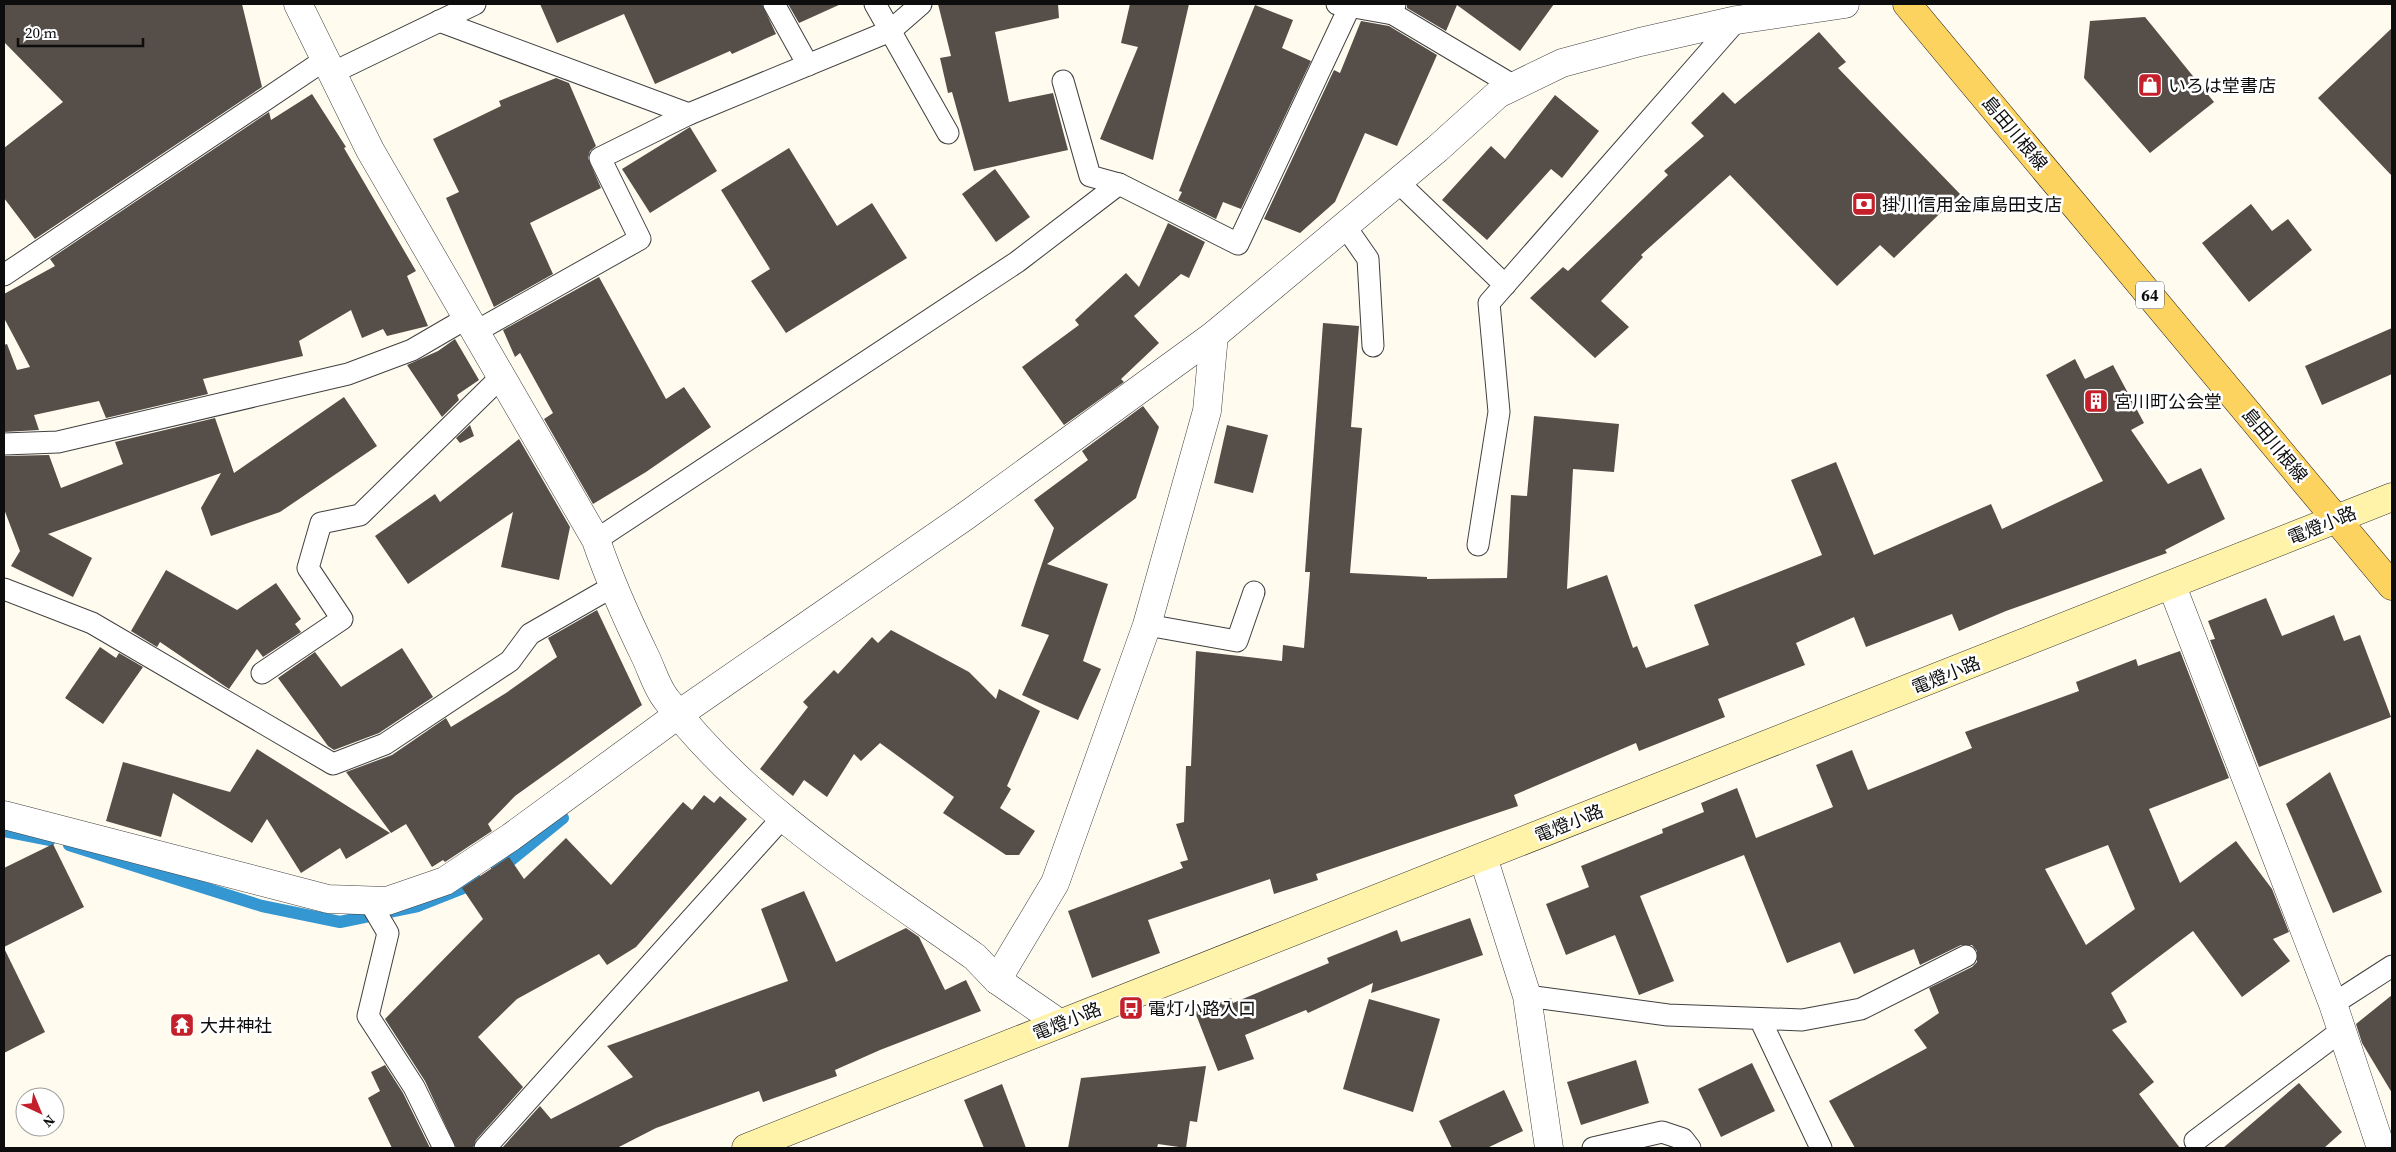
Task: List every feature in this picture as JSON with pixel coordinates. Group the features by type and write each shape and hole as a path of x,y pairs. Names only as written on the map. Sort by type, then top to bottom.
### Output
{"main road":[{"name":"島田川根線","path":"1907,4 2392,586"}],"street":[{"path":"298,4 370,150 596,540 612,587 665,698 732,774 783,817 814,842 975,957 998,980 1059,1024"},
{"path":"4,814 328,899 387,901 445,880 511,837 679,714 967,514 1214,335 1398,182 1498,94 1562,63 1640,42 1737,20 1845,4"},
{"path":"998,980 1055,883 1147,625 1206,411 1214,335"},
{"name":"電燈小路","path":"746,1148 2172,586 2392,497"},
{"path":"2172,586 2333,1004 2381,1148"},
{"path":"1483,857 1528,996 1549,1148"}],"lane":[{"path":"4,275 329,66 439,21 475,4"},
{"path":"774,4 808,65"},
{"path":"875,4 948,133"},
{"path":"4,444 58,442 348,374 471,325 640,239 600,158 689,114 890,31 921,4"},
{"path":"1064,81 1090,176 1119,184 1238,244 1343,5 1394,9 1514,86"},
{"path":"1478,545 1499,412 1489,303 1737,20"},
{"path":"439,21 689,114"},
{"path":"1398,182 1505,285"},
{"path":"596,540 1017,262 1119,184"},
{"path":"1344,226 1368,259 1374,346"},
{"path":"262,673 342,619 308,568 321,523 360,515 501,377"},
{"path":"4,589 92,623 334,764 385,744 510,661 530,634 612,587"},
{"path":"1147,625 1238,642 1254,592"},
{"path":"485,1148 783,817"},
{"path":"371,904 388,933 368,1016 414,1087 444,1148"},
{"path":"1528,996 1668,1015 1802,1020 1861,1009 1966,956"},
{"path":"2333,1004 2392,966"},
{"path":"1760,1019 1821,1148"},
{"path":"2195,1141 2341,1031"},
{"path":"1593,1148 1662,1132 1683,1140 1690,1148"}],"building":[{"path":"4,4 242,4 262,87 35,239 4,198 4,148 63,102 4,42"},
{"path":"540,4 762,4 776,34 732,54 730,51 655,84 624,14 557,43"},
{"path":"788,4 841,4 799,23"},
{"path":"938,4 1058,4 1059,18 995,32 1009,102 1053,93 1068,150 974,171 952,92 948,93 940,58 951,56"},
{"path":"1130,4 1189,4 1153,160 1100,139 1138,47 1121,43"},
{"path":"1407,4 1554,4 1520,51 1457,5 1446,31 1407,8"},
{"path":"1255,5 1293,20 1282,48 1311,61 1241,209 1223,202 1216,219 1178,200 1182,192 1179,191"},
{"path":"2145,17 2214,102 2150,153 2084,78 2090,21"},
{"path":"1361,21 1389,26 1437,55 1397,146 1365,133 1335,202 1300,233 1264,219 1334,70 1340,73"},
{"path":"2392,28 2392,176 2318,98"},
{"path":"1819,32 1846,62 1838,68 1960,194 1894,258 1880,245 1837,286 1730,175 1641,255 1643,257 1601,301 1629,327 1595,358 1530,298 1563,267 1568,271 1668,175 1664,171 1704,136 1691,123 1723,92 1735,104"},
{"path":"556,78 569,83 596,146 590,151 588,158 601,188 530,223 553,274 494,307 446,198 459,192 433,139 501,106 499,101"},
{"path":"312,94 346,147 344,148 416,271 407,276 428,326 387,336 383,329 362,338 351,310 299,341 303,356 203,379 208,394 106,418 99,401 34,415 39,430 4,432 4,345 7,344 17,370 30,367 4,318 4,294 55,266 50,259 269,112 271,120"},
{"path":"1555,95 1599,131 1562,178 1551,169 1487,240 1442,200 1491,146 1505,159"},
{"path":"690,127 717,171 650,213 622,169"},
{"path":"789,148 837,226 872,203 907,258 786,333 751,281 770,269 721,190"},
{"path":"995,169 1030,217 996,242 962,194"},
{"path":"2251,204 2272,231 2288,219 2312,250 2249,302 2202,243"},
{"path":"1168,223 1205,242 1189,278 1181,274 1134,316 1159,343 1121,379 1124,382 1064,425 1022,367 1079,325 1075,320 1126,273 1139,287"},
{"path":"599,277 666,399 684,387 711,427 646,472 593,504 544,419 553,413 520,353 515,357 503,330"},
{"path":"1323,323 1359,326 1351,427 1362,428 1350,573 1427,577 1427,579 1507,578 1511,495 1527,496 1534,416 1619,424 1614,472 1573,469 1567,589 1607,575 1633,648 1637,646 1646,668 1709,645 1694,605 1822,555 1791,480 1836,462 1874,555 1991,504 2002,529 2103,481 2046,375 2075,359 2085,379 2113,365 2144,423 2131,430 2168,484 2201,468 2225,519 2165,550 2167,553 2006,611 1959,631 1952,614 1866,647 1854,617 1796,643 1805,665 1718,699 1725,717 1639,751 1636,743 1514,795 1518,806 1316,874 1318,880 1274,894 1270,879 1148,920 1160,953 1092,978 1068,911 1183,868 1180,862 1188,860 1176,824 1184,822 1186,766 1191,766 1196,651 1282,661 1283,645 1304,648 1310,572 1305,572"},
{"path":"2392,328 2392,374 2322,405 2305,366"},
{"path":"455,339 479,380 457,395 459,400 442,417 407,365 438,351"},
{"path":"344,397 377,446 280,512 211,536 201,508 221,473 48,534 92,558 73,597 11,566 20,551 4,509 4,456 49,455 61,488 123,464 115,442 215,418 234,473"},
{"path":"1143,406 1159,427 1136,498 1047,564 1108,584 1083,661 1101,669 1078,720 1022,695 1049,635 1021,626 1054,528 1034,500 1088,460 1082,451"},
{"path":"470,425 474,436 460,443 456,438"},
{"path":"1227,425 1268,435 1253,493 1214,483"},
{"path":"519,439 570,527 559,580 501,567 513,512 408,584 375,536 435,494 440,502"},
{"path":"166,570 237,610 276,583 301,619 295,624 301,632 263,657 257,649 229,689 160,642 157,647 131,631"},
{"path":"2266,598 2282,636 2334,615 2344,641 2360,635 2391,717 2259,767 2210,640 2215,639 2208,621"},
{"path":"597,610 642,705 515,796 488,824 492,831 445,862 443,860 432,867 406,824 391,833 346,772 392,755 446,718 451,727 506,693 557,657 548,638"},
{"path":"891,630 969,672 996,699 999,689 1040,711 1007,786 1011,789 1000,808 1035,831 1019,855 1006,855 943,813 954,797 880,743 861,761 854,754 827,797 804,780 793,796 760,769 808,707 803,702 834,670 838,674 872,637 878,643"},
{"path":"100,647 116,658 119,653 143,667 103,724 65,698"},
{"path":"402,648 433,697 379,733 334,750 328,746 278,678 315,652 341,687"},
{"path":"2180,651 2229,778 2149,809 2180,883 2236,841 2272,889 2289,932 2273,939 2290,961 2242,997 2193,931 2111,993 2127,1022 2112,1030 2154,1082 2139,1094 2180,1148 1855,1148 1829,1101 1927,1048 1914,1030 1939,1013 1929,988 1972,967 1977,962 1977,951 1972,945 1961,945 1920,965 1914,949 1854,974 1840,942 1787,963 1744,855 1640,896 1674,981 1639,995 1615,935 1566,955 1546,904 1589,887 1581,866 1663,833 1662,829 1704,812 1701,803 1737,788 1756,838 1833,807 1816,765 1852,750 1868,790 1972,748 1965,732 2079,691 2076,682 2136,659 2138,666","holes":["2108,845 2135,909 2086,945 2045,869"]},
{"path":"257,749 390,833 346,859 340,848 301,873 267,819 252,843 173,793 161,837 106,821 123,762 230,792"},
{"path":"2330,772 2382,892 2333,913 2286,804"},
{"path":"704,795 714,803 720,796 747,819 636,947 607,965 599,954 517,999 478,1037 523,1087 476,1140 473,1148 456,1148 425,1081 385,1019 483,919 462,888 509,857 524,879 566,838 611,885 683,802 692,810"},
{"path":"53,844 84,907 4,947 4,868"},
{"path":"804,891 836,962 906,928 919,937 945,990 966,980 981,1011 880,1050 835,1070 837,1076 763,1102 759,1091 656,1128 617,1148 502,1148 540,1106 551,1119 633,1077 607,1046 788,981 761,909"},
{"path":"1470,918 1483,955 1371,993 1373,983 1308,1013 1306,1010 1245,1035 1254,1059 1218,1071 1195,1012 1231,998 1233,1003 1329,963 1327,958 1397,930 1401,942"},
{"path":"4,948 45,1032 4,1053"},
{"path":"2392,995 2392,1093 2362,1043 2356,1024"},
{"path":"1369,999 1440,1019 1413,1112 1343,1089"},
{"path":"1636,1060 1649,1103 1581,1125 1567,1082"},
{"path":"1752,1063 1775,1111 1721,1137 1698,1089"},
{"path":"385,1065 403,1093 430,1148 392,1148 368,1098 380,1091 371,1072"},
{"path":"1206,1066 1197,1122 1190,1121 1186,1148 1158,1144 1157,1148 1068,1148 1081,1078"},
{"path":"2299,1083 2342,1132 2324,1148 2223,1148"},
{"path":"1002,1084 1026,1148 984,1148 964,1100"},
{"path":"1504,1090 1523,1131 1487,1148 1452,1148 1439,1121"}],"waterway":[{"path":"497,868 511,860 563,818"},
{"path":"4,831 50,840"},
{"path":"69,845 262,906 340,922 418,906 461,889 476,880"}],"place":[{"name":"いろは堂書店","path":"2150,85"},
{"name":"掛川信用金庫島田支店","path":"1864,204"},
{"name":"宮川町公会堂","path":"2096,401"},
{"name":"電灯小路入口","path":"1131,1008"},
{"name":"大井神社","path":"182,1025"}]}
